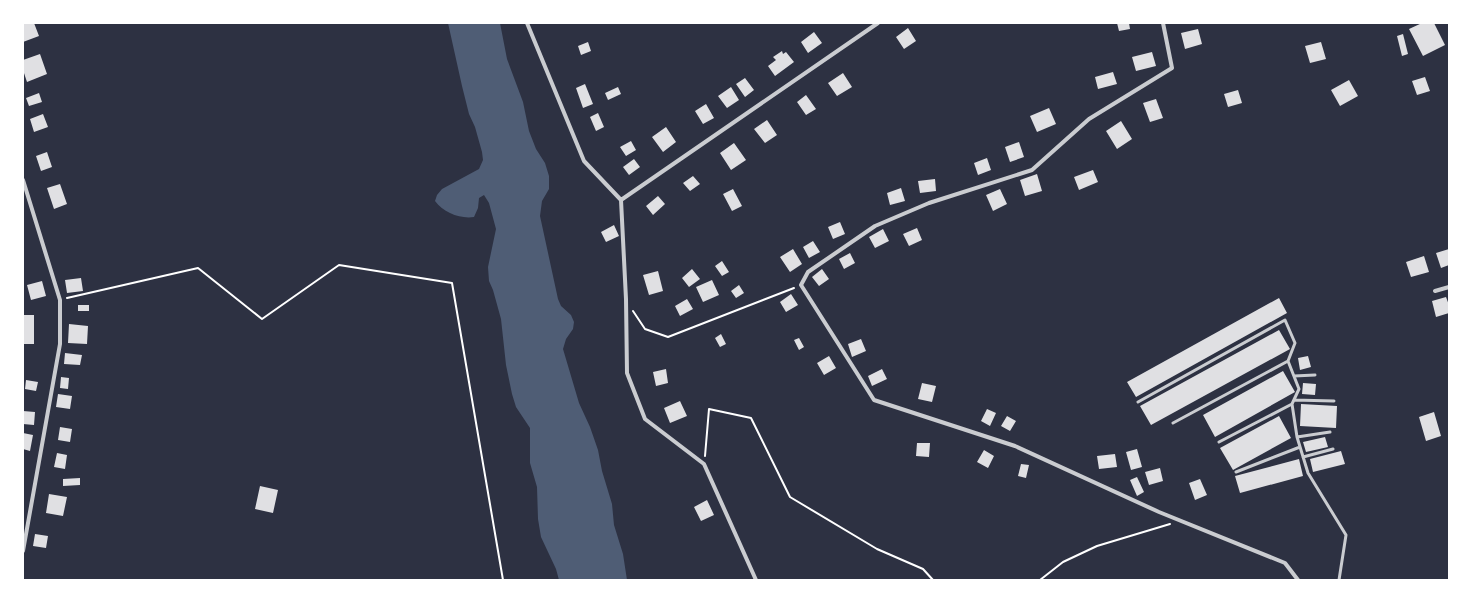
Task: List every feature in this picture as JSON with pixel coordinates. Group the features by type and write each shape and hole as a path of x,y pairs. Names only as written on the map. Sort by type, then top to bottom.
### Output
{"street":[{"path":"527,23 584,161 621,200 626,299 627,372 645,419 704,464 756,580"},
{"path":"621,200 878,23"},
{"path":"1163,23 1172,68 1089,119 1032,170 929,203 875,226 808,272 801,285 874,400 1015,446 1159,512 1182,520 1285,563 1298,580"},
{"path":"23,180 60,300 60,344 23,551"},
{"path":"1435,291 1449,287"}],"lane":[{"path":"1138,402 1285,320 1295,343 1288,361 1173,423"},
{"path":"1288,361 1299,389 1292,404 1297,437 1308,473 1346,535 1339,580"},
{"path":"1294,376 1315,375"},
{"path":"1294,400 1334,401"},
{"path":"1219,442 1292,404"},
{"path":"1297,437 1330,432"},
{"path":"1236,472 1300,447"},
{"path":"1303,457 1333,449"}],"path":[{"path":"60,300 198,268 262,319 339,265 452,283 503,580"},
{"path":"626,299 645,329 668,337 801,285"},
{"path":"705,456 709,409 751,418 790,497 876,549 923,569 933,580"},
{"path":"1040,580 1063,562 1097,546 1182,520"}],"water":[{"path":"448,23 500,23 507,59 523,102 529,131 536,149 545,163 549,176 549,189 542,201 540,216 558,299 561,306 571,315 574,322 573,329 566,339 563,349 579,403 590,427 598,450 602,471 612,504 614,525 623,554 627,580 559,580 556,569 541,537 538,519 537,487 530,463 530,428 516,407 512,394 506,365 501,319 489,281 488,267 496,229 489,203 484,195 479,198 478,208 474,217 463,217 448,212 435,201 437,195 442,189 479,169 483,160 475,127 469,114"}],"building":[{"path":"23,23 34,23 39,36 23,42"},
{"path":"1117,23 1129,23 1130,29 1119,31"},
{"path":"1422,23 1434,23 1445,45 1423,56 1409,29"},
{"path":"908,28 916,41 904,49 896,37"},
{"path":"1198,29 1202,44 1185,49 1181,33"},
{"path":"814,32 822,43 808,53 801,42"},
{"path":"1403,34 1408,54 1402,56 1397,36"},
{"path":"588,42 591,51 581,55 578,46"},
{"path":"1321,42 1326,59 1310,63 1305,46"},
{"path":"782,51 783,54 786,52 794,62 775,76 768,66 776,60 773,57"},
{"path":"1152,52 1156,66 1136,71 1132,57"},
{"path":"40,54 47,74 27,82 23,70 23,60"},
{"path":"1113,72 1117,84 1098,89 1095,77"},
{"path":"843,73 852,87 837,96 828,83"},
{"path":"1425,77 1430,91 1417,95 1412,81"},
{"path":"745,78 754,90 745,97 736,84"},
{"path":"1349,80 1358,96 1340,106 1331,90"},
{"path":"585,84 593,104 583,108 576,88"},
{"path":"618,87 621,94 608,100 605,93"},
{"path":"731,87 739,100 727,108 718,96"},
{"path":"1238,90 1242,103 1228,107 1224,94"},
{"path":"39,93 42,102 29,106 26,98"},
{"path":"806,95 816,109 806,115 797,102"},
{"path":"1156,99 1163,118 1150,122 1143,103"},
{"path":"706,104 714,118 703,124 695,111"},
{"path":"1049,108 1056,124 1037,132 1030,116"},
{"path":"598,113 604,127 596,131 590,117"},
{"path":"43,114 48,127 34,132 30,119"},
{"path":"767,120 777,135 765,143 754,129"},
{"path":"1121,121 1132,139 1117,149 1106,131"},
{"path":"666,127 676,142 663,152 652,137"},
{"path":"631,141 636,150 626,156 620,147"},
{"path":"1019,142 1024,157 1010,162 1005,147"},
{"path":"734,143 746,160 731,170 720,153"},
{"path":"47,152 52,167 41,171 36,156"},
{"path":"987,158 991,170 978,175 974,163"},
{"path":"634,159 640,167 629,175 623,167"},
{"path":"1093,170 1098,182 1079,190 1074,177"},
{"path":"1037,174 1042,191 1025,196 1020,180"},
{"path":"693,176 700,184 690,191 683,183"},
{"path":"935,179 936,191 920,193 918,181"},
{"path":"60,184 67,204 54,209 47,188"},
{"path":"901,188 905,201 890,205 887,193"},
{"path":"733,189 742,206 732,211 723,194"},
{"path":"1000,189 1007,204 993,211 986,195"},
{"path":"658,196 665,204 653,215 646,206"},
{"path":"840,222 845,234 833,239 828,227"},
{"path":"614,225 619,236 606,242 601,232"},
{"path":"917,228 922,240 909,246 903,234"},
{"path":"883,229 889,241 875,248 869,237"},
{"path":"813,241 820,252 809,258 803,247"},
{"path":"793,249 802,264 790,272 780,257"},
{"path":"1449,249 1449,265 1441,268 1436,253"},
{"path":"850,253 855,263 844,269 839,259"},
{"path":"1424,256 1429,272 1411,277 1406,262"},
{"path":"722,261 729,272 722,276 715,266"},
{"path":"692,269 700,279 689,287 682,278"},
{"path":"822,269 829,279 819,286 812,277"},
{"path":"658,271 663,291 649,295 643,275"},
{"path":"81,278 83,291 67,293 65,280"},
{"path":"712,280 719,295 703,302 696,287"},
{"path":"42,281 46,296 31,300 27,285"},
{"path":"739,285 744,293 736,298 731,291"},
{"path":"791,294 798,305 786,312 780,302"},
{"path":"1446,297 1449,305 1449,313 1436,317 1432,301"},
{"path":"1279,298 1287,313 1136,397 1127,382"},
{"path":"687,299 693,309 680,316 675,306"},
{"path":"78,305 89,305 89,311 78,311"},
{"path":"23,315 34,315 34,344 23,344"},
{"path":"69,324 88,326 87,344 68,343"},
{"path":"1279,330 1290,349 1151,425 1140,406"},
{"path":"721,334 726,344 720,347 715,338"},
{"path":"799,338 804,347 799,350 794,340"},
{"path":"861,339 866,351 852,357 848,344"},
{"path":"65,353 82,355 80,365 64,364"},
{"path":"829,356 836,368 824,375 817,363"},
{"path":"1308,356 1311,367 1300,370 1298,358"},
{"path":"666,369 668,383 656,386 653,372"},
{"path":"882,369 887,379 872,386 868,376"},
{"path":"1283,371 1295,392 1215,437 1203,415"},
{"path":"61,377 69,378 68,389 60,388"},
{"path":"26,380 38,382 36,391 25,389"},
{"path":"922,383 936,386 932,402 918,399"},
{"path":"1303,383 1316,384 1315,395 1302,394"},
{"path":"58,394 72,396 70,409 56,407"},
{"path":"680,401 687,416 670,423 664,408"},
{"path":"1301,404 1337,406 1336,428 1300,426"},
{"path":"987,409 996,413 990,426 981,421"},
{"path":"23,411 35,412 34,425 23,424"},
{"path":"1434,412 1441,436 1426,441 1419,417"},
{"path":"1007,416 1016,421 1010,431 1001,426"},
{"path":"1279,416 1291,438 1233,470 1220,448"},
{"path":"60,427 72,429 70,442 58,440"},
{"path":"23,433 33,435 30,451 23,449"},
{"path":"1325,437 1328,447 1306,452 1303,442"},
{"path":"917,443 930,443 929,457 916,456"},
{"path":"1137,449 1142,467 1131,470 1126,452"},
{"path":"984,450 994,456 988,468 977,462"},
{"path":"1341,451 1345,464 1313,472 1310,459"},
{"path":"57,453 67,455 65,469 54,467"},
{"path":"1115,454 1117,467 1099,469 1097,456"},
{"path":"1299,459 1303,476 1240,493 1235,476"},
{"path":"1021,464 1029,465 1026,478 1018,476"},
{"path":"1160,468 1163,481 1149,485 1145,472"},
{"path":"1137,477 1144,492 1137,496 1130,480"},
{"path":"80,478 80,485 63,486 63,479"},
{"path":"1200,479 1207,495 1195,500 1189,483"},
{"path":"260,486 278,490 273,513 255,509"},
{"path":"49,494 67,497 63,516 46,513"},
{"path":"707,500 714,515 701,521 694,507"},
{"path":"35,534 48,536 46,548 33,546"}]}
